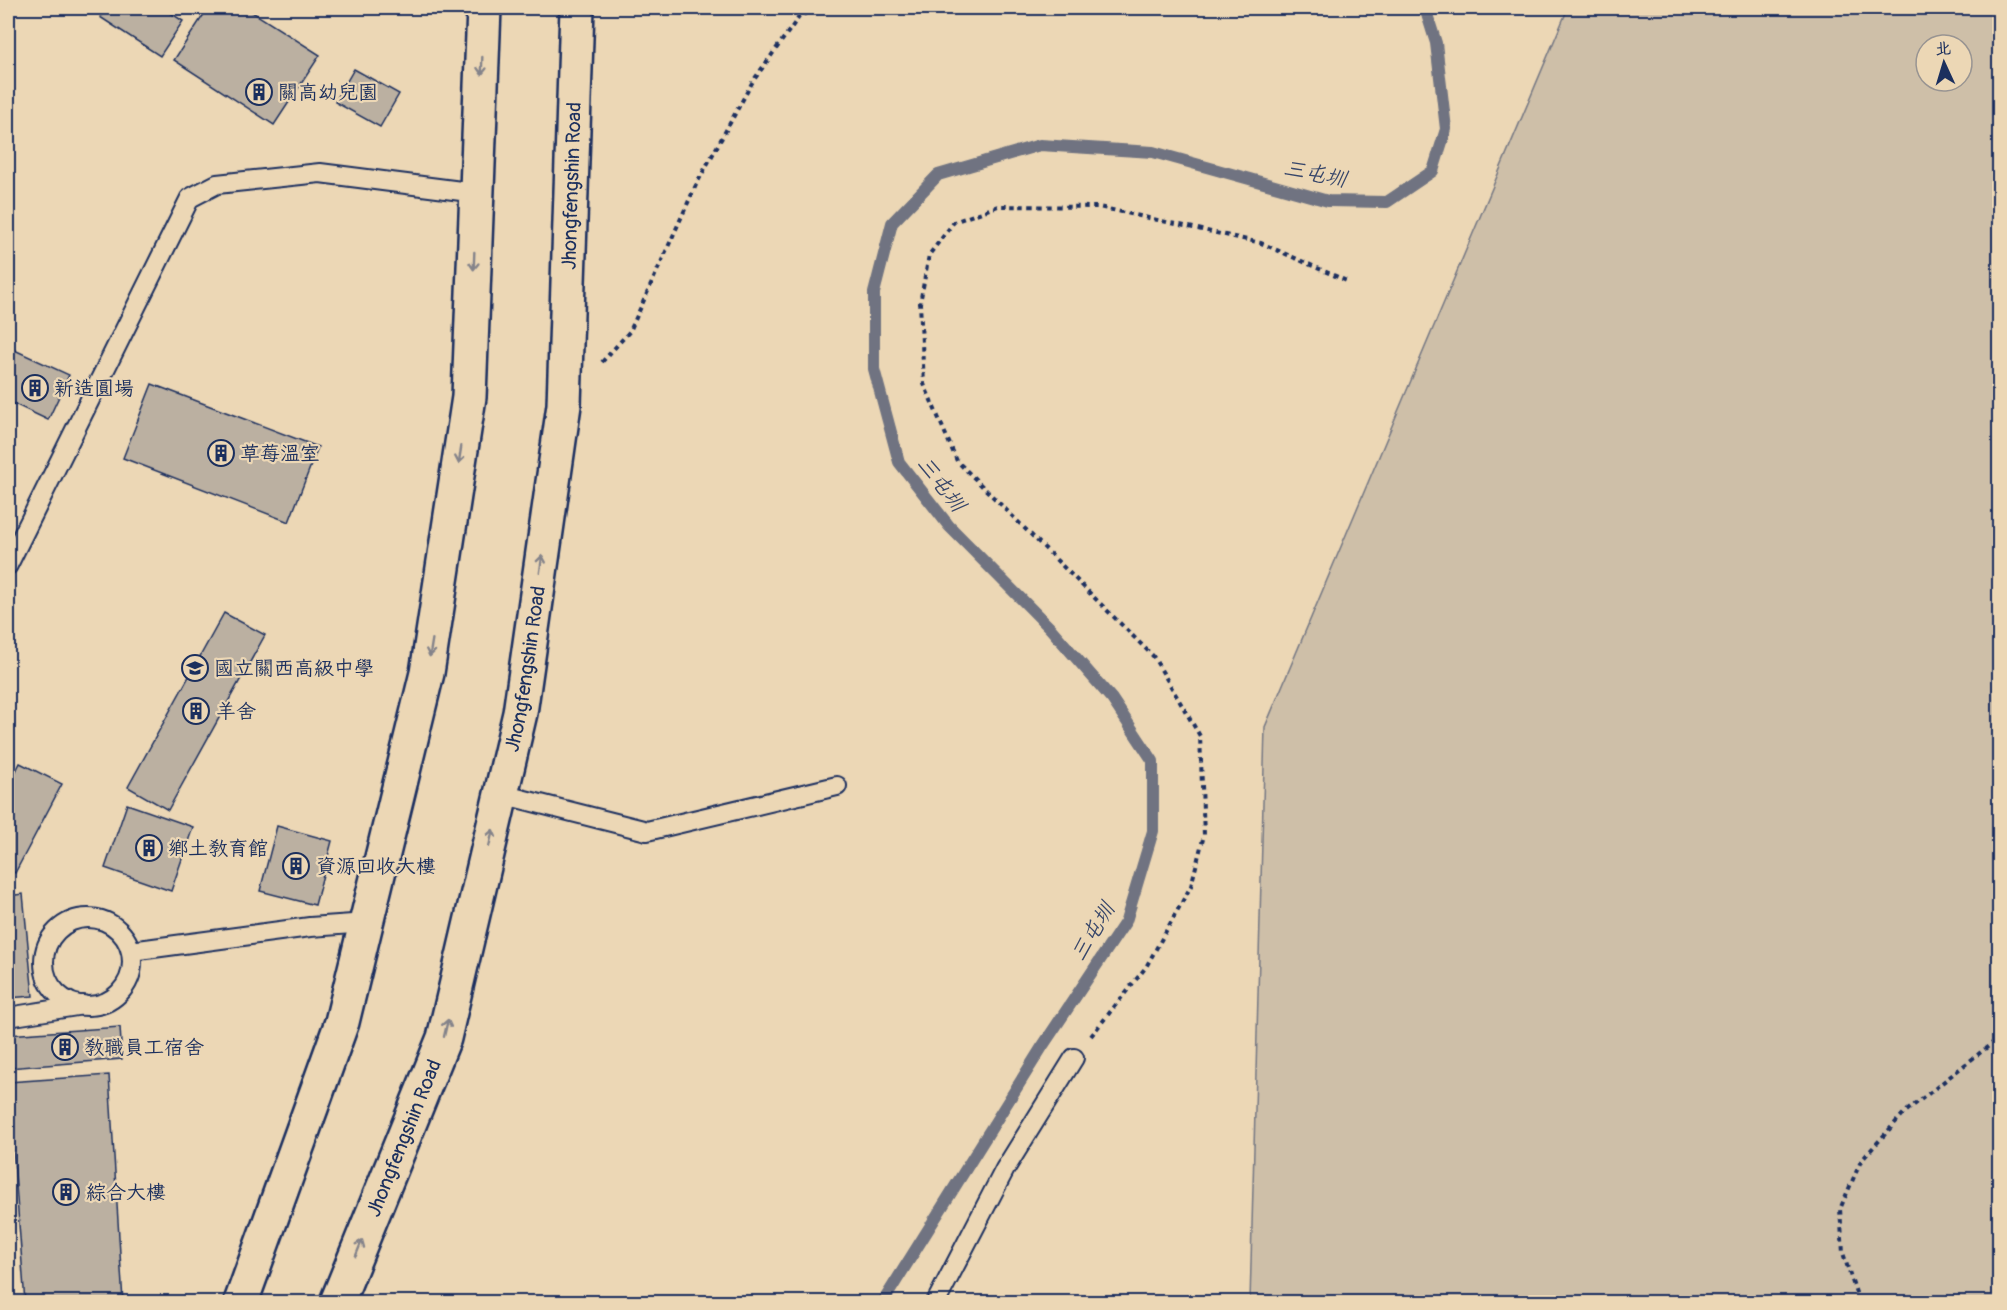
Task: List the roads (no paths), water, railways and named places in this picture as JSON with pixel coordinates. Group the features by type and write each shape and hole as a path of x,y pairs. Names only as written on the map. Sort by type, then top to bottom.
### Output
{"main road":[{"path":"241,1302 342,1022 429,662 469,397 484,8"},
{"name":"Jhongfengshin Road","path":"337,1302 444,1038 520,713 564,405 577,8"}],"lane":[{"path":"8,565 190,198 217,184 320,173 477,193"},
{"path":"501,794 647,831 837,786"},
{"path":"8,1017 97,1005 122,991 129,979 132,965 131,951 125,937 115,926 102,919 87,917 72,921 59,929 49,940 45,954 45,969 58,994 70,1002 84,1005"},
{"path":"131,951 310,927 367,923"},
{"path":"936,1302 1005,1169 1074,1058"}],"waterway":[{"name":"三屯圳","path":"883,1302 1042,1047 1126,921 1153,831 1153,761 1112,699 1050,628 949,526 899,462 874,369 874,293 892,223 938,175 1040,145 1153,152 1328,201 1387,202 1433,171 1446,129 1436,43 1425,8"}],"place":[{"name":"關高幼兒園","path":"259,92"},
{"name":"新造圓場","path":"35,388"},
{"name":"草莓溫室","path":"221,453"},
{"name":"國立關西高級中學","path":"195,668"},
{"name":"羊舍","path":"196,711"},
{"name":"鄉土教育館","path":"149,848"},
{"name":"資源回收大樓","path":"296,866"},
{"name":"教職員工宿舍","path":"65,1047"},
{"name":"綜合大樓","path":"66,1192"}]}
